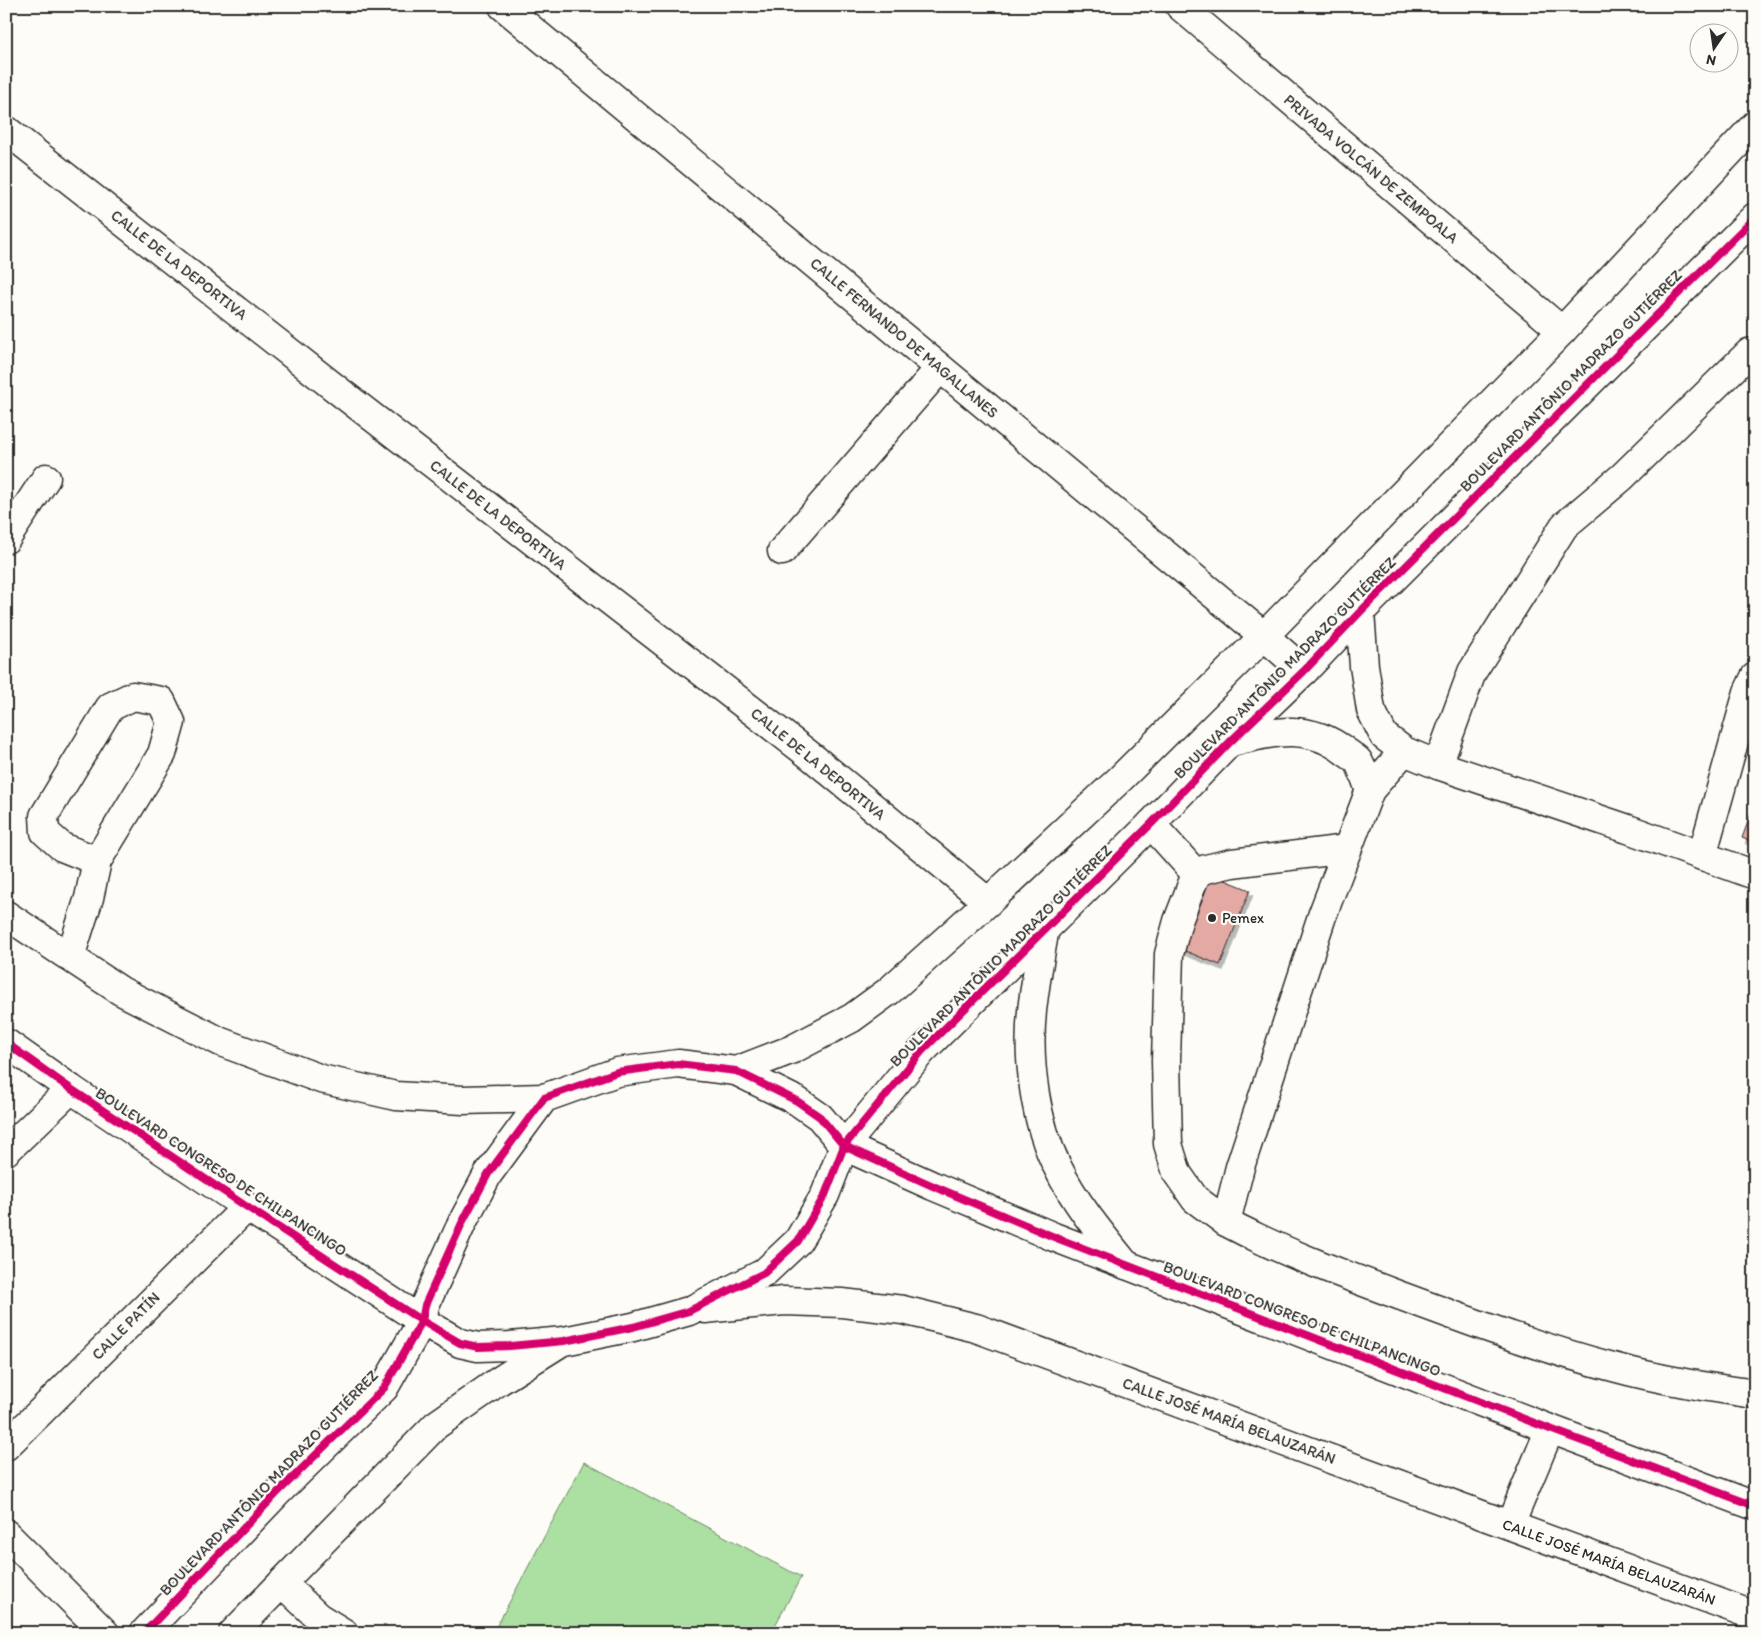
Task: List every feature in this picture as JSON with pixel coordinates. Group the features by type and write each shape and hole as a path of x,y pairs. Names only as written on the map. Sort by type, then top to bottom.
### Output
{"street":[{"name":"CALLE FERNANDO DE MAGALLANES","path":"503,6 1304,671"},
{"name":"PRIVADA VOLCÁN DE ZEMPOALA","path":"1180,6 1562,331"},
{"path":"736,1070 793,1049 852,1018 889,991 988,902 1120,779 1264,636 1562,331 1755,125"},
{"name":"CALLE DE LA DEPORTIVA","path":"6,130 344,395 812,757 988,902"},
{"name":"BOULEVARD ANTÔNIO MADRAZO GUTIÉRREZ","path":"689,1311 764,1273 798,1241 825,1195 844,1146 922,1051 1151,824 1230,742 1304,671 1360,612 1755,217"},
{"path":"1438,765 1472,672 1564,526 1622,477 1749,352 1755,355"},
{"path":"782,551 940,368"},
{"path":"6,539 46,478"},
{"path":"1360,612 1364,666 1371,710 1384,736 1404,751 1438,765 1628,829 1755,875"},
{"path":"1702,856 1748,692 1755,677"},
{"path":"70,957 89,898 97,861 162,754 171,722 161,701 133,696 110,707 44,816 45,832 62,847 97,861"},
{"path":"1230,742 1273,732 1296,732 1316,736 1338,746 1358,761 1370,790"},
{"path":"1226,1222 1240,1167 1322,916 1347,849 1370,790 1404,751"},
{"path":"1151,824 1196,874"},
{"path":"1347,849 1232,863 1212,867 1196,874 1178,921 1169,954 1166,1061 1168,1144 1177,1173 1195,1199 1226,1222 1260,1240 1541,1347 1614,1368 1676,1382 1755,1394"},
{"path":"6,915 121,991 221,1042 321,1079 396,1096 463,1100 544,1098 617,1072 678,1064 736,1070 797,1101 820,1117 844,1146"},
{"path":"1045,928 1032,1022 1035,1093 1042,1129 1058,1169 1077,1200 1127,1266"},
{"name":"BOULEVARD CONGRESO DE CHILPANCINGO","path":"6,1043 247,1207 422,1322 460,1343 478,1347 564,1341 632,1328 689,1311"},
{"path":"6,1151 71,1089"},
{"name":"BOULEVARD ANTÔNIO MADRAZO GUTIÉRREZ","path":"144,1633 276,1494 384,1388 422,1322 428,1297 462,1223 488,1174 544,1098"},
{"name":"BOULEVARD CONGRESO DE CHILPANCINGO","path":"844,1146 950,1193 1127,1266 1755,1506"},
{"name":"CALLE PATÍN","path":"6,1446 247,1207"},
{"name":"CALLE JOSÉ MARÍA BELAUZARÁN","path":"689,1311 784,1301 842,1303 904,1310 967,1326 1510,1524 1755,1616"},
{"path":"233,1633 436,1425 499,1381 564,1341"},
{"path":"1510,1524 1550,1429"},
{"path":"6,1534 105,1633"},
{"path":"282,1583 318,1617 344,1633"}],"green space":[{"path":"584,1462 801,1577 771,1633 493,1633"}],"building":[{"path":"1755,803 1755,843 1742,838"},
{"name":"Pemex","path":"1205,872 1250,890 1220,965 1175,947"}],"cycle path":[{"path":"6,1043 247,1207 422,1321 460,1343 478,1347 564,1341 633,1327 689,1311 764,1273 798,1241 825,1195 844,1146 922,1051 1151,824 1230,742 1304,671 1360,612 1755,217"},
{"path":"144,1633 276,1494 384,1388 422,1321 425,1305 462,1223 488,1174 544,1098 617,1072 678,1064 736,1071 797,1101 820,1117 844,1146 1054,1237 1550,1429 1755,1506"}],"place":[{"name":"Pemex","path":"1212,918"}]}
